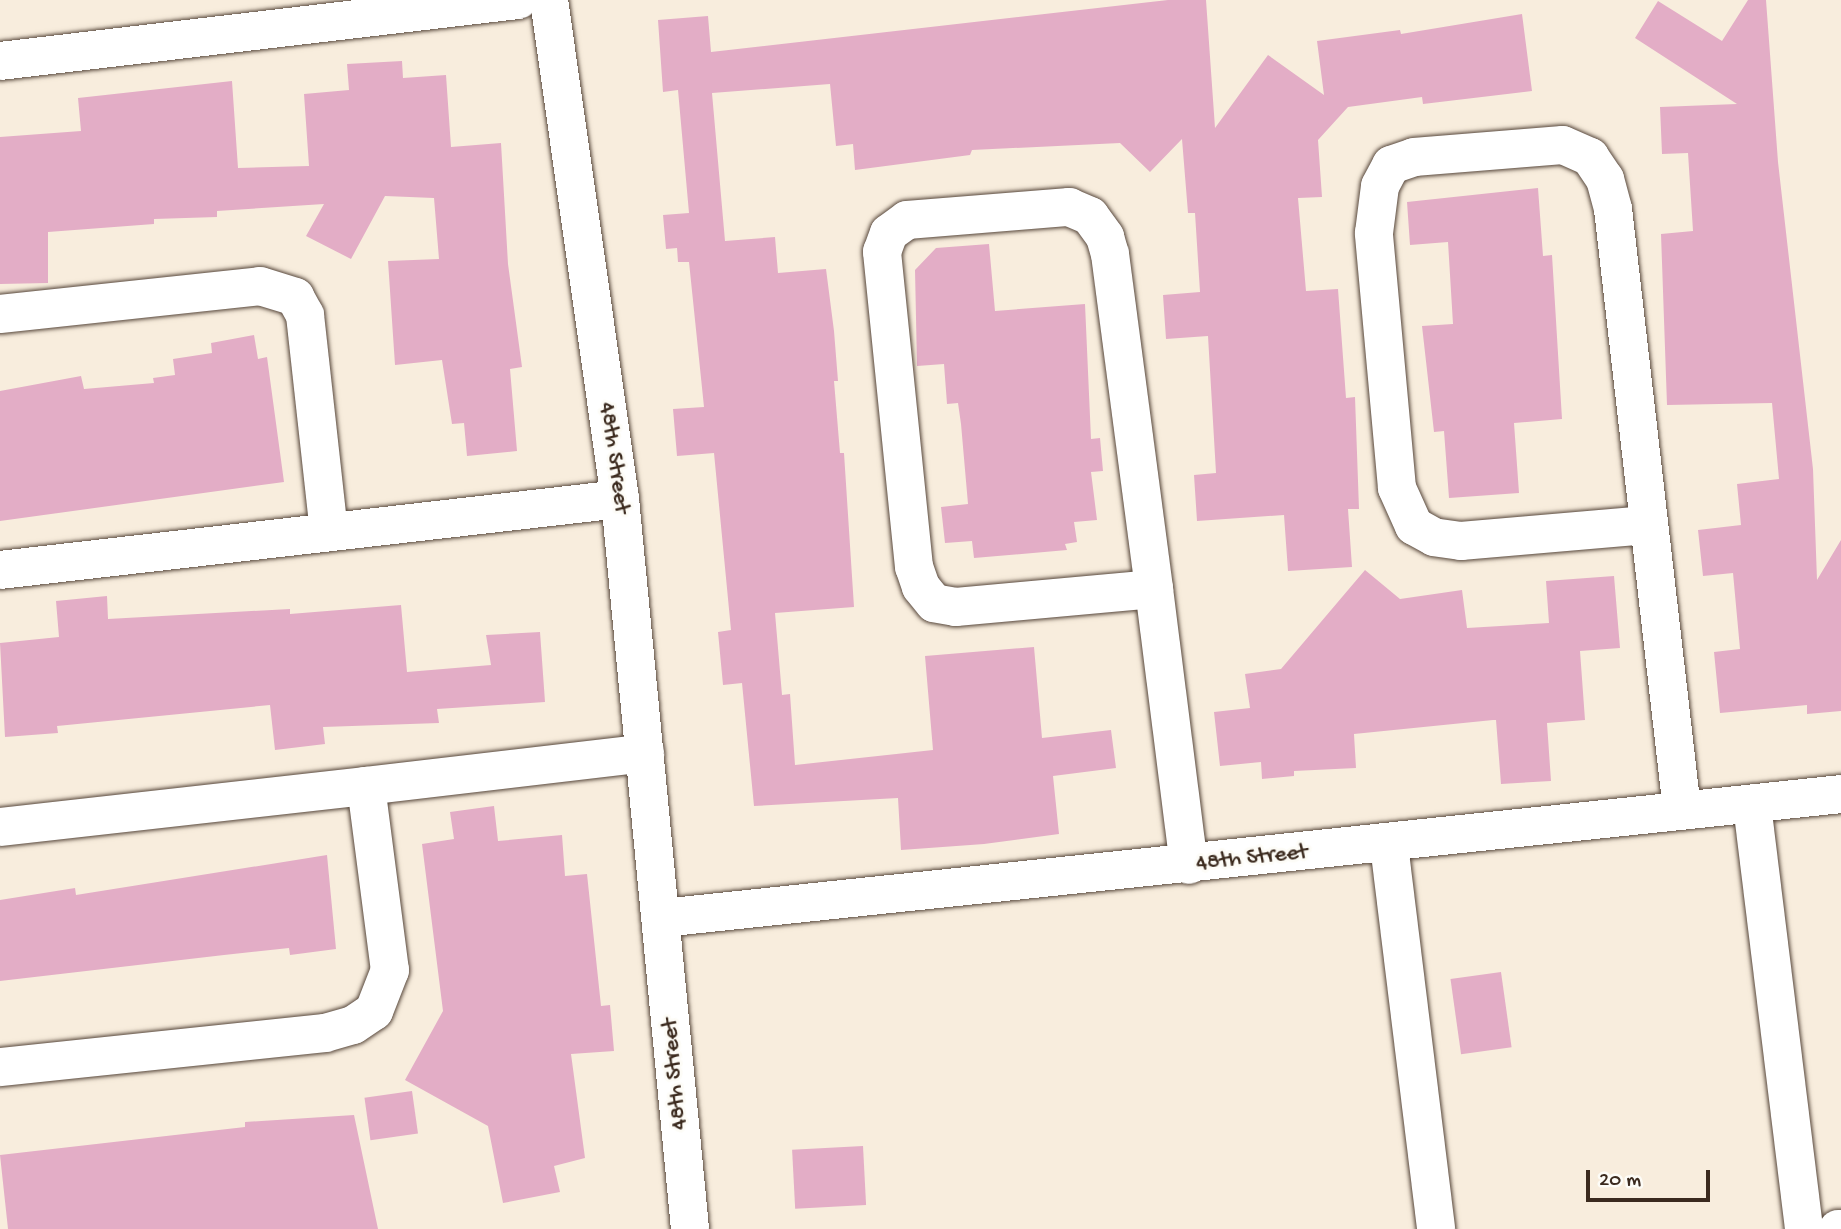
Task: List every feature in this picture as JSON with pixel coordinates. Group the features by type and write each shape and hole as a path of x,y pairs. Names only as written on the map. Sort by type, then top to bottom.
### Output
{"street":[{"path":"0,61 518,0"},
{"name":"48th Street","path":"550,0 620,499 690,1229"},
{"path":"1647,524 1461,541 1434,537 1414,526 1397,488 1374,233 1374,208 1391,165 1414,157 1563,145 1590,156 1605,179 1613,209 1647,524 1682,810"},
{"path":"1154,589 956,607 934,603 921,587 914,567 882,252 889,233 907,220 1069,207 1090,216 1105,237 1154,589 1189,865"},
{"path":"0,314 260,286 295,297 305,315 329,531"},
{"path":"0,570 620,499"},
{"path":"0,827 645,753"},
{"path":"0,1067 325,1033 353,1025 374,1011 390,970 366,786"},
{"name":"48th Street","path":"662,918 1389,845 1841,794"},
{"path":"1752,805 1804,1229"},
{"path":"1389,845 1436,1229"}],"building":[{"path":"1168,0 1206,0 1215,128 1268,55 1324,95 1317,41 1400,30 1401,34 1522,14 1532,91 1423,104 1422,97 1348,107 1318,140 1322,197 1298,198 1306,291 1338,289 1346,398 1355,397 1359,509 1348,509 1352,567 1288,571 1284,515 1197,521 1194,475 1216,473 1208,336 1166,339 1163,295 1200,292 1195,213 1188,213 1182,139 1150,172 1120,143 972,150 970,155 855,170 853,144 836,146 830,84 712,93 725,241 775,237 778,273 826,269 834,331 838,381 834,381 840,453 844,453 854,607 775,613 782,695 790,694 795,765 933,750 925,656 1034,647 1042,738 1111,730 1116,768 1053,776 1059,834 984,844 901,850 898,798 754,806 742,683 723,685 718,632 731,630 714,453 677,456 673,409 704,407 689,262 678,262 677,248 666,249 663,215 689,213 678,90 663,92 658,20 708,16 711,52"},
{"path":"1748,0 1766,0 1778,162 1813,469 1817,580 1841,540 1841,711 1807,714 1807,705 1720,713 1714,652 1740,649 1733,573 1703,576 1698,530 1741,525 1737,484 1779,479 1772,403 1667,405 1661,234 1693,231 1688,153 1662,154 1660,107 1737,104 1635,38 1658,1 1722,41"},
{"path":"402,61 403,78 446,75 451,147 501,143 508,264 522,367 510,369 517,451 467,456 464,423 452,424 442,360 395,365 388,261 439,259 434,198 385,196 351,259 306,236 324,204 217,211 217,217 154,219 154,224 48,232 48,283 0,284 0,137 81,131 78,98 232,81 238,168 309,166 304,94 349,90 347,64"},
{"path":"1538,188 1543,256 1552,255 1562,419 1514,423 1519,493 1449,498 1444,431 1434,432 1422,326 1453,324 1448,242 1410,245 1407,202"},
{"path":"989,244 995,311 1085,304 1091,439 1100,438 1103,471 1091,472 1097,520 1074,522 1077,542 1065,544 1067,550 974,558 972,541 945,543 941,507 968,504 961,424 958,403 947,404 944,364 917,366 915,270 936,248"},
{"path":"254,335 258,359 267,357 284,482 0,521 0,391 81,376 84,389 154,383 153,378 175,375 173,359 212,353 211,343"},
{"path":"1365,570 1400,599 1462,590 1467,628 1549,623 1546,581 1614,576 1620,648 1580,651 1585,720 1547,723 1551,781 1501,784 1496,720 1354,734 1356,768 1294,771 1294,776 1262,779 1261,762 1220,766 1214,712 1250,708 1245,674 1281,669"},
{"path":"107,596 108,619 290,609 290,614 401,605 407,672 491,665 486,635 540,632 545,702 437,709 439,723 323,727 325,744 275,750 270,705 57,726 58,733 5,737 0,643 59,637 56,601"},
{"path":"494,806 498,841 562,835 565,876 587,874 601,1006 610,1005 614,1051 571,1054 585,1158 554,1166 560,1192 503,1203 488,1126 405,1080 443,1011 422,844 454,839 450,812"},
{"path":"327,855 336,949 290,955 289,948 0,981 0,900 75,888 76,895"},
{"path":"1501,972 1512,1047 1461,1054 1450,979"},
{"path":"412,1091 418,1134 370,1140 364,1098"},
{"path":"354,1115 378,1229 8,1229 0,1155 245,1127 245,1122"},
{"path":"863,1146 866,1205 795,1209 792,1150"}]}
